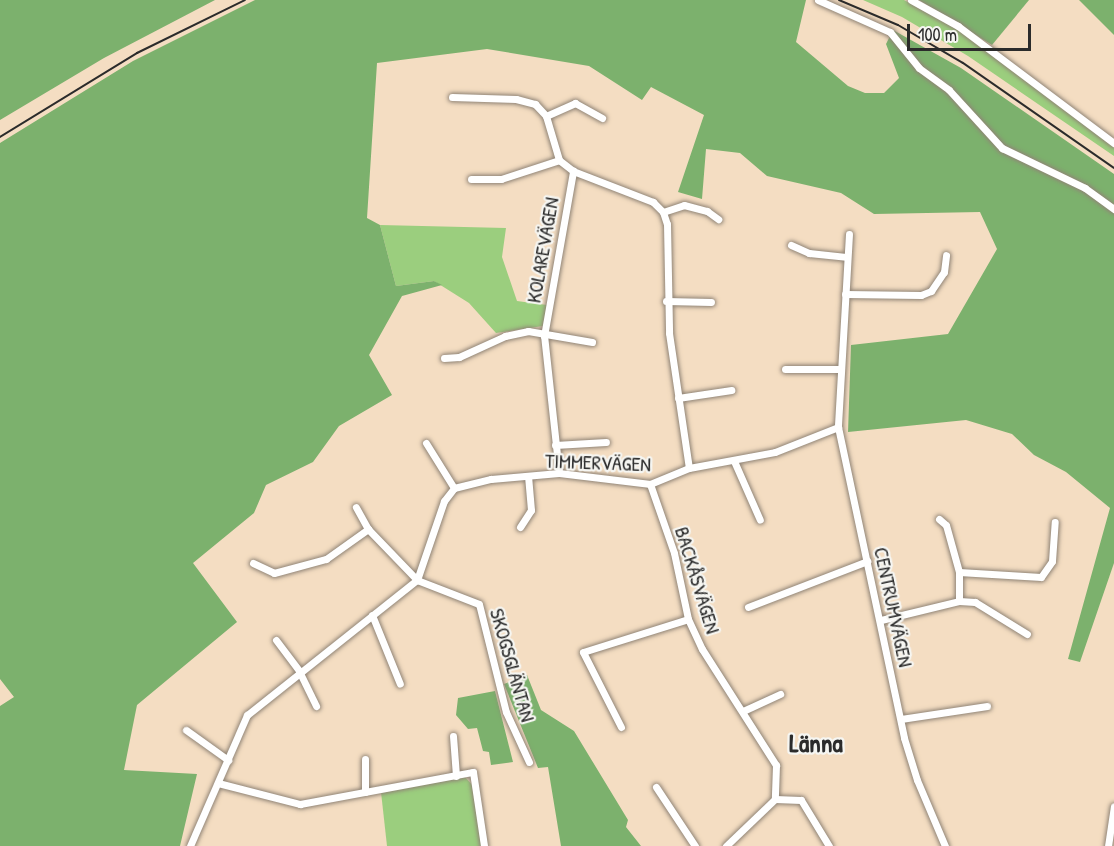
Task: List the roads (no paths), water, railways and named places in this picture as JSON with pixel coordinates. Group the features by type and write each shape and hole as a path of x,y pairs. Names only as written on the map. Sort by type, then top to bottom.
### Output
{"street":[{"path":"818,0 890,32 919,68 949,90 1002,148 1085,188 1114,209"},
{"path":"910,0 958,26 1114,143"},
{"path":"452,97 516,99 535,104 546,116 559,160 573,171 652,202 663,212 667,224 666,301 689,468"},
{"path":"546,116 574,103 602,118"},
{"path":"471,179 501,179 559,160"},
{"name":"KOLAREVÄGEN","path":"559,473 544,336 573,171"},
{"path":"663,212 684,205 707,211 718,219"},
{"name":"CENTRUMVÄGEN","path":"849,234 838,427 901,719 917,780 945,846"},
{"path":"791,245 809,253 846,257"},
{"path":"845,294 921,295 931,291 944,272 946,255"},
{"path":"666,301 711,302"},
{"path":"444,358 459,357 517,333 528,331 544,336 592,342"},
{"path":"785,369 840,369"},
{"path":"678,398 731,390"},
{"name":"TIMMERVÄGEN","path":"454,488 491,479 559,473 650,484 689,468 775,452 838,427"},
{"path":"555,445 606,442"},
{"path":"190,846 247,715 299,671 417,580 444,501 454,488 426,443"},
{"path":"734,461 760,520"},
{"name":"TIMMERVÄGEN","path":"520,527 531,510 528,477"},
{"name":"BACKÅSVÄGEN","path":"650,484 674,553 688,619 702,649 776,765 775,799"},
{"path":"356,507 368,529 417,580"},
{"path":"939,519 946,525 959,572 959,601"},
{"path":"959,572 1041,577 1052,561 1055,522"},
{"path":"253,563 274,573 292,572 326,559 368,529"},
{"path":"748,607 867,561"},
{"name":"SKOGSGLÄNTAN","path":"417,580 479,604 506,712 529,762"},
{"path":"881,620 959,601 975,602 1027,634"},
{"path":"372,615 400,684"},
{"path":"621,728 583,652 688,619"},
{"path":"276,640 299,671 316,706"},
{"path":"743,711 780,694"},
{"path":"901,719 987,706"},
{"path":"186,730 228,760"},
{"path":"453,736 456,776"},
{"path":"365,759 365,792"},
{"path":"218,783 300,804 473,772 484,846"},
{"path":"656,787 695,846"},
{"path":"726,846 775,799 801,800 829,846"},
{"path":"1108,846 1114,806"}],"railway":[{"path":"0,137 137,53 245,0"},
{"path":"839,0 898,25 963,63 1114,168"}],"district":[{"name":"Länna","path":"816,743"}]}
